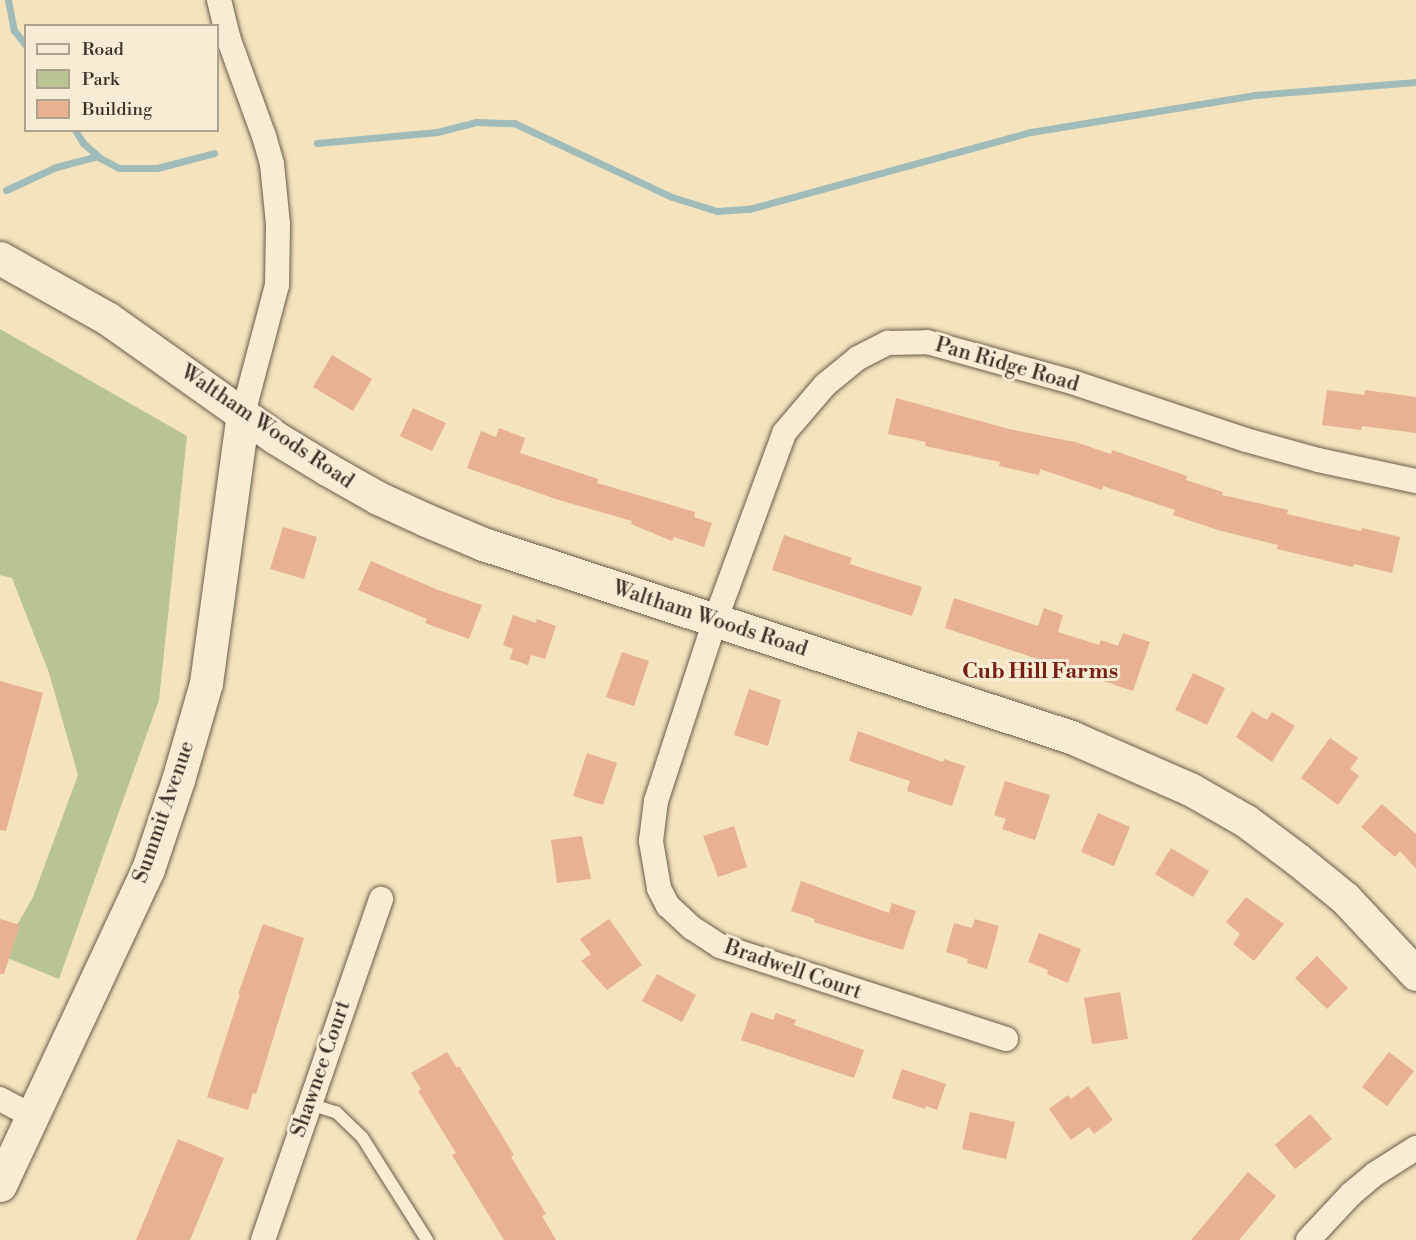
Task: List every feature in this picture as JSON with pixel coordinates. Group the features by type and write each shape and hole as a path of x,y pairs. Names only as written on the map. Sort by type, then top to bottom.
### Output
{"street":[{"path":"219,0 229,40 267,145 272,164 278,224 277,285 243,414"},
{"name":"Waltham Woods Road","path":"0,258 107,318 243,414 327,469 378,498 426,520 483,544 1071,738 1133,762 1190,789 1246,822 1345,898 1416,974"},
{"name":"Pan Ridge Road","path":"715,621 784,433 825,385 858,358 888,343 927,342 970,352 1072,382 1246,441 1318,460 1416,481"},
{"name":"Summit Avenue","path":"0,1185 148,869 178,780 206,683 243,414"},
{"name":"Bradwell Court","path":"715,621 667,764 652,820 653,862 659,888 668,906 692,928 720,946 1006,1039"},
{"name":"Shawnee Court","path":"263,1240 381,899"},
{"path":"0,1099 32,1116"},
{"path":"1308,1240 1359,1187 1416,1148"}],"lane":[{"path":"309,1104 336,1112 362,1137 427,1240"}],"green space":[{"path":"0,329 187,436 159,700 59,979 0,955 33,897 78,775 49,673 12,578 0,575"}],"building":[{"path":"332,355 372,379 353,411 313,387"},
{"path":"1327,390 1364,395 1365,390 1416,397 1416,433 1362,426 1361,430 1322,425"},
{"path":"896,398 1009,429 1075,442 1111,454 1112,450 1187,476 1186,480 1223,492 1222,495 1288,510 1287,514 1361,531 1362,528 1400,537 1392,573 1354,564 1353,567 1277,549 1278,545 1218,530 1173,515 1175,510 1103,486 1102,490 1040,469 1039,475 999,466 1000,462 925,446 926,442 888,434"},
{"path":"413,408 446,423 432,451 400,436"},
{"path":"499,428 525,438 520,453 598,479 597,483 695,512 694,517 712,523 704,547 674,537 672,541 631,524 632,521 559,500 467,468 481,431 496,437"},
{"path":"283,527 317,537 304,579 270,569"},
{"path":"784,535 852,558 850,564 922,587 912,616 772,570"},
{"path":"371,561 438,590 482,605 469,639 425,623 427,619 358,590"},
{"path":"954,598 1038,626 1044,608 1063,615 1058,632 1099,645 1101,640 1118,646 1123,633 1150,642 1133,691 945,628"},
{"path":"513,615 536,623 537,619 556,626 545,659 531,655 528,665 510,659 513,649 503,645"},
{"path":"622,652 649,661 634,706 606,697"},
{"path":"1193,673 1225,688 1207,725 1175,710"},
{"path":"0,681 43,693 6,831 0,830"},
{"path":"749,689 781,700 768,746 734,735"},
{"path":"1252,711 1267,720 1272,712 1295,726 1272,762 1236,737"},
{"path":"858,731 943,762 944,759 965,766 952,806 907,791 910,781 849,761"},
{"path":"1330,738 1358,758 1350,769 1359,776 1338,805 1301,778"},
{"path":"587,753 617,763 603,805 573,796"},
{"path":"1005,781 1050,795 1035,840 1002,829 1006,819 994,815"},
{"path":"1382,804 1416,834 1416,869 1400,851 1395,857 1361,827"},
{"path":"1098,813 1130,827 1114,866 1081,852"},
{"path":"734,826 747,867 718,877 703,836"},
{"path":"582,836 591,879 557,883 551,840"},
{"path":"1171,848 1209,871 1193,897 1155,874"},
{"path":"801,881 889,913 892,903 916,911 903,950 814,922 815,919 791,911"},
{"path":"1246,897 1284,924 1254,961 1233,944 1240,934 1226,922"},
{"path":"0,919 20,925 4,974 0,974"},
{"path":"609,919 642,965 607,990 581,961 591,954 580,939"},
{"path":"975,919 999,926 987,969 967,963 968,959 946,952 954,923 972,928"},
{"path":"263,924 304,938 256,1094 253,1093 248,1110 207,1097 240,994 238,994"},
{"path":"1039,933 1081,949 1068,983 1047,974 1048,970 1028,962"},
{"path":"1317,956 1348,988 1327,1009 1295,978"},
{"path":"657,974 696,995 682,1022 642,1001"},
{"path":"1120,992 1128,1039 1092,1044 1084,998"},
{"path":"751,1012 773,1020 776,1013 796,1020 794,1025 864,1050 854,1078 741,1040"},
{"path":"447,1052 457,1068 459,1066 514,1155 511,1157 546,1214 542,1216 556,1240 504,1240 452,1155 456,1153 418,1091 421,1089 411,1073"},
{"path":"1389,1052 1414,1071 1387,1106 1362,1087"},
{"path":"902,1069 946,1084 937,1110 926,1106 925,1109 892,1098"},
{"path":"1088,1086 1113,1120 1094,1134 1089,1127 1071,1140 1049,1109 1068,1095 1071,1099"},
{"path":"970,1112 1015,1122 1006,1159 962,1149"},
{"path":"1310,1114 1332,1139 1295,1169 1275,1145"},
{"path":"178,1139 224,1158 190,1240 136,1240"},
{"path":"1248,1172 1276,1196 1239,1240 1191,1240"}],"waterway":[{"path":"8,0 14,30 24,43"},
{"path":"317,143 437,132 476,122 514,123 672,197 717,211 749,209 1031,132 1255,95 1416,82"},
{"path":"76,132 83,143 100,158 119,168 157,168 214,153"},
{"path":"6,190 56,167 98,156"}],"district":[{"name":"Cub Hill Farms","path":"1040,672"}]}
